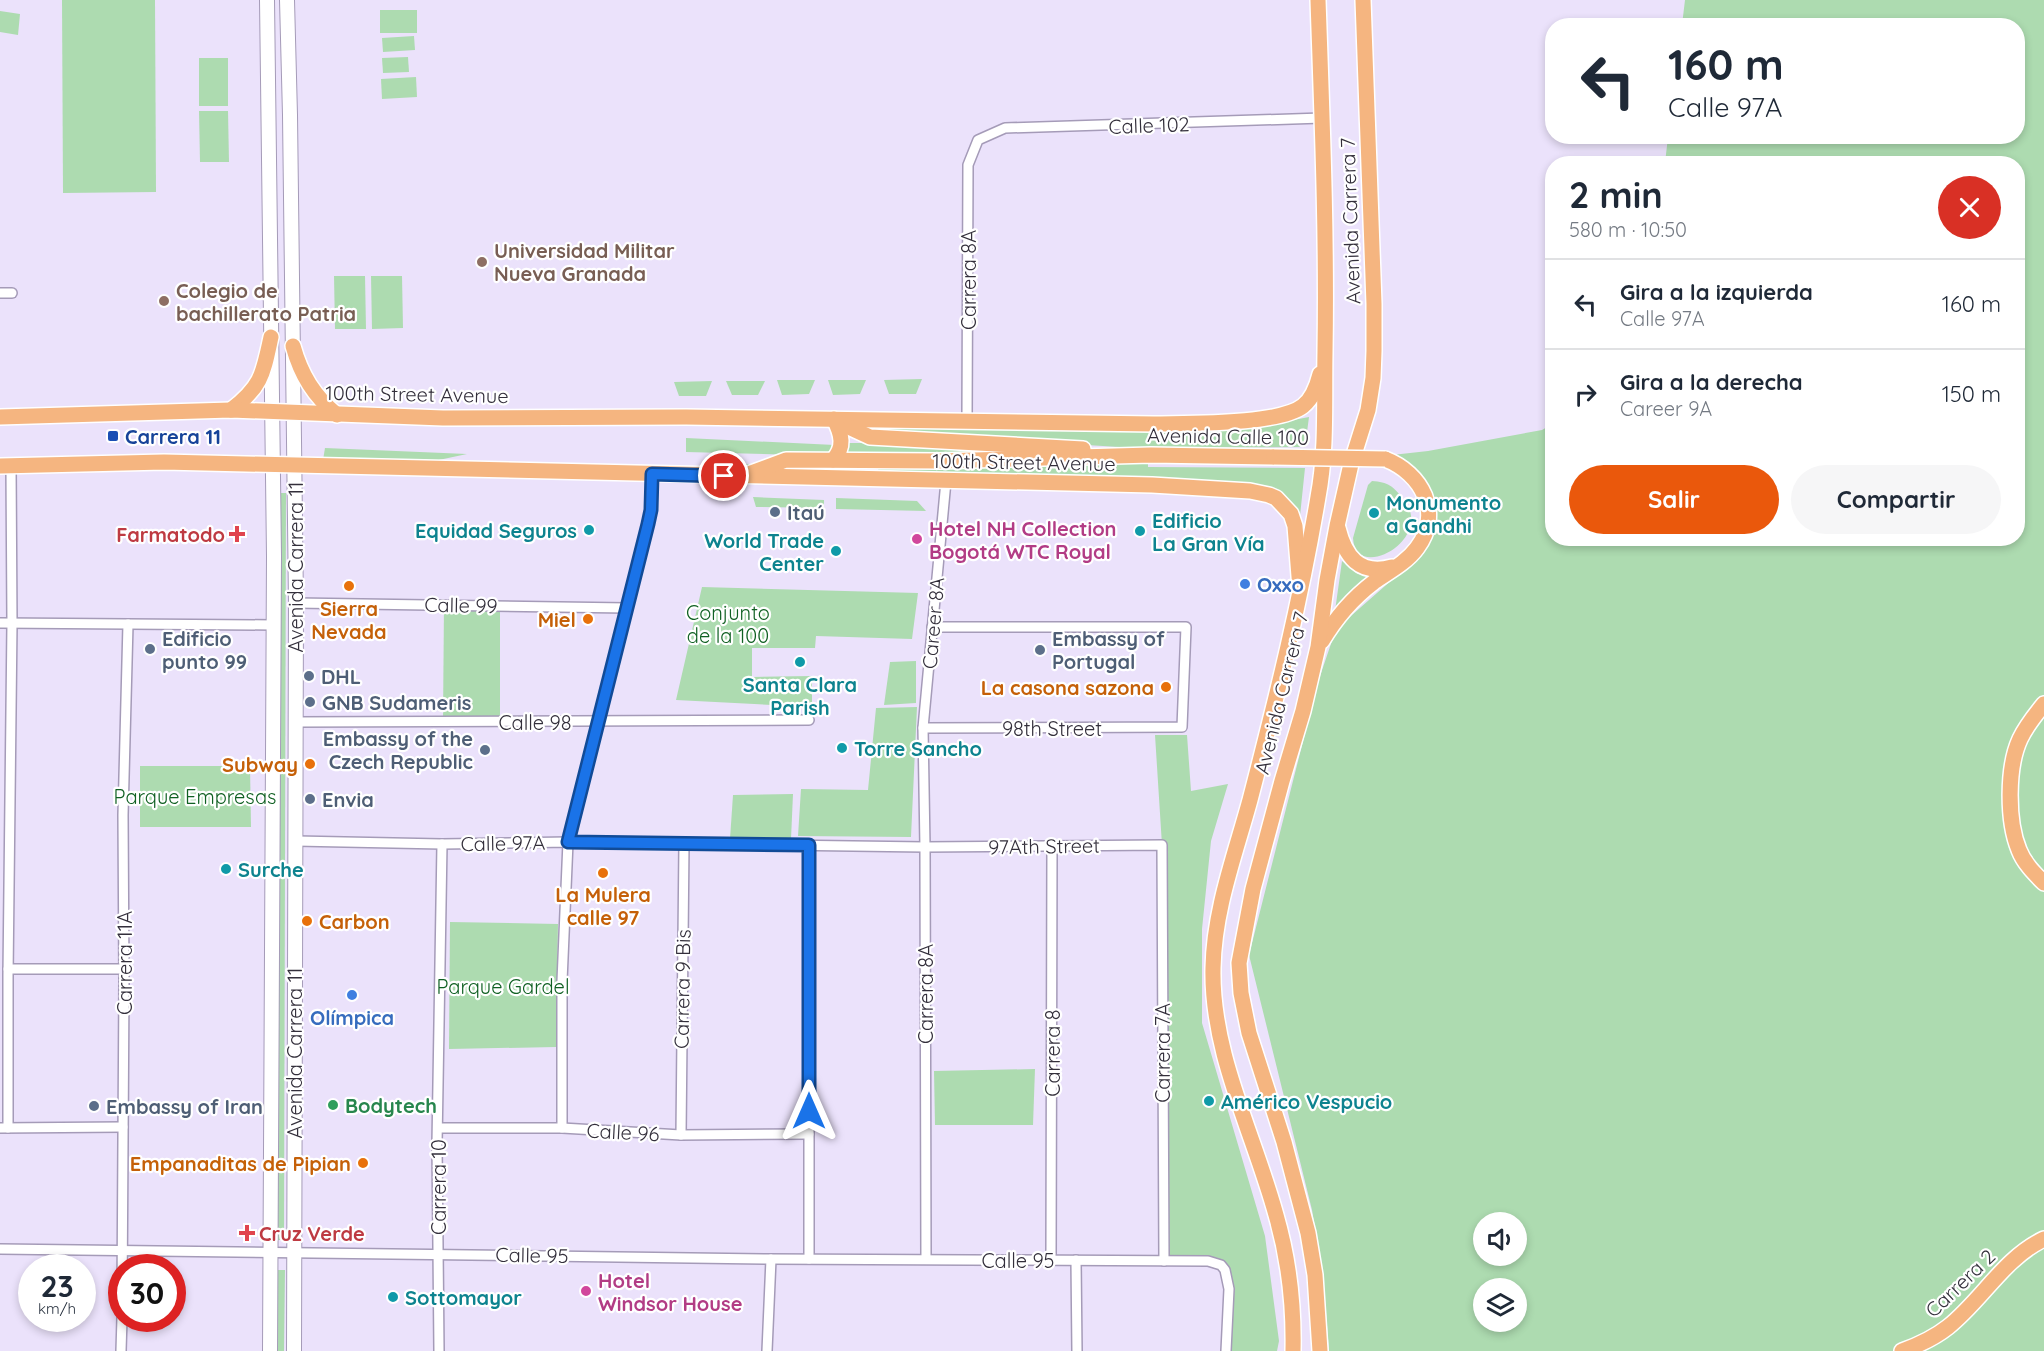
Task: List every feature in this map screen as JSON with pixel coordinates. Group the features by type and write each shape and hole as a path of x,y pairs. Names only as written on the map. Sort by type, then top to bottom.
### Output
{"main road":[{"name":"Avenida Carrera 11","path":"267,0 273,465 270,1351"},
{"name":"Avenida Carrera 11","path":"287,0 296,603 294,1351"},
{"name":"Avenida Carrera 7","path":"1293,1351 1292,1295 1282,1240 1276,1213 1223,1046 1215,999 1213,964 1225,888 1289,647 1319,494 1324,454 1326,271 1318,0"},
{"name":"Avenida Carrera 7","path":"1320,1351 1315,1275 1308,1233 1284,1142 1249,1033 1239,976 1242,946 1253,889 1303,711 1318,646 1337,526 1351,464 1368,410 1373,378 1364,0"},
{"path":"231,410 258,384 271,337"},
{"path":"293,346 304,377 313,391 337,415"},
{"name":"100th Street Avenue","path":"0,417 231,410 443,418 687,417 1154,424 1270,418 1291,412 1306,403 1316,387 1325,359"},
{"path":"833,460 842,447 840,432 834,419"},
{"name":"100th Street Avenue","path":"834,419 870,437 1047,446 1151,455"},
{"name":"Avenida Calle 100","path":"869,460 939,461 1151,455 1385,459 1405,469 1413,476 1424,494 1427,505 1427,526 1424,537 1411,555 1358,596 1334,623 1318,646"},
{"name":"100th Street Avenue","path":"743,476 786,460 869,460"},
{"path":"842,479 869,460"},
{"name":"100th Street Avenue","path":"5,466 154,462 1152,485 1250,491 1269,495 1282,504 1293,519 1300,589"},
{"path":"1337,526 1344,550 1357,564 1366,568 1384,569 1403,562"},
{"path":"2044,704 2028,725 2015,753 2011,802 2015,839 2019,850 2025,861 2044,883"},
{"name":"Carrera 2","path":"1902,1351 1931,1339 1948,1328 2022,1252 2044,1239"}],"street":[{"name":"Calle 102","path":"978,140 1005,128 1322,118"},
{"name":"Carrera 8A","path":"968,422 968,165 978,140"},
{"path":"0,293 12,294"},
{"path":"5,466 12,623 4,1128 123,1127"},
{"path":"561,1128 562,981 568,842 650,517 652,474"},
{"name":"Career 8A","path":"923,728 946,481"},
{"name":"Calle 99","path":"296,603 627,608"},
{"path":"0,623 273,625"},
{"name":"Carrera 11A","path":"121,1254 123,824 128,624"},
{"name":"98th Street","path":"923,728 1182,727 1186,627 932,627"},
{"name":"Calle 98","path":"296,722 810,720"},
{"name":"Carrera 8A","path":"923,728 926,1259"},
{"path":"0,776 11,776"},
{"name":"Calle 97A","path":"296,841 925,847"},
{"name":"Carrera 9 Bis","path":"681,1135 684,843"},
{"name":"Carrera 10","path":"439,1351 438,1128 442,844"},
{"path":"809,845 809,1259"},
{"name":"97Ath Street","path":"925,847 1162,845"},
{"name":"Carrera 7A","path":"1162,845 1164,1261"},
{"name":"Carrera 8","path":"1051,1260 1052,846"},
{"path":"8,969 124,969"},
{"name":"Calle 96","path":"438,1128 561,1128 681,1135 809,1134"},
{"name":"Calle 95","path":"0,1249 294,1251 771,1259 1208,1261 1221,1265 1228,1279 1226,1351"},
{"path":"767,1351 771,1259"},
{"path":"1076,1260 1077,1351"},
{"path":"121,1351 122,1332"}],"green space":[{"path":"62,0 155,0 156,192 63,193"},
{"path":"1685,0 2044,0 2044,1351 1329,1351 1323,1274 1312,1210 1249,955 1318,682 1336,629 1410,564 1429,544 1435,518 1392,455 1428,451 1545,428 1545,546 2025,546 2025,156 1666,156 1667,144 2025,144 2025,18 1683,18"},
{"path":"380,10 417,10 417,33 380,33"},
{"path":"0,11 20,14 18,35 0,32"},
{"path":"414,36 415,50 383,52 382,38"},
{"path":"408,57 409,72 383,73 382,58"},
{"path":"199,58 228,58 228,106 199,106"},
{"path":"416,77 417,97 382,99 381,79"},
{"path":"199,111 228,111 229,162 200,162"},
{"path":"334,276 365,276 366,329 335,329"},
{"path":"371,276 402,276 403,328 372,329"},
{"path":"922,379 916,394 889,394 884,380"},
{"path":"777,380 815,380 809,394 782,395"},
{"path":"828,380 866,380 860,394 833,395"},
{"path":"712,381 706,396 679,396 674,382"},
{"path":"726,381 765,381 758,395 732,395"},
{"path":"1309,417 1305,447 1136,448 885,433 870,426 1164,431 1222,429"},
{"path":"686,438 835,445 833,456 686,452"},
{"path":"846,443 904,443 1044,453 846,455"},
{"path":"325,448 467,454 434,461 323,460"},
{"path":"1148,462 1148,467 1305,468 1300,516 1270,490 880,473 878,469"},
{"path":"723,464 839,465 839,470 723,469"},
{"path":"1372,481 1382,482 1393,488 1403,499 1411,514 1410,528 1403,541 1392,550 1379,556 1366,557 1357,551 1353,538 1368,485"},
{"path":"276,493 286,493 284,1240 274,1240"},
{"path":"753,497 824,500 824,508 756,507"},
{"path":"836,498 917,501 926,511 836,509"},
{"path":"1342,561 1358,574 1377,576 1335,611"},
{"name":"Conjunto de la 100","path":"702,587 918,593 912,639 816,636 815,648 752,648 752,677 812,676 812,707 676,700"},
{"path":"500,604 500,719 443,719 444,605"},
{"path":"916,661 916,703 884,705 890,662"},
{"path":"917,707 911,837 798,836 801,789 868,790 876,708"},
{"path":"1155,735 1187,735 1191,791 1228,784 1211,841 1202,929 1202,1023 1265,1236 1279,1341 1277,1351 1226,1351 1229,1289 1221,1265 1164,1261 1162,845"},
{"name":"Parque Empresas","path":"140,766 250,766 251,827 140,827"},
{"path":"793,794 791,839 730,839 733,795"},
{"name":"Parque Gardel","path":"450,922 558,924 556,1047 449,1049"},
{"path":"1035,1069 1033,1125 935,1125 934,1071"},
{"path":"274,1270 285,1270 284,1351 274,1351"}],"place":[{"name":"Universidad Militar Nueva Granada","path":"482,262"},
{"name":"Colegio de bachillerato Patria","path":"164,301"},
{"name":"Carrera 11","path":"113,436"},
{"name":"Itaú","path":"775,512"},
{"name":"Monumento a Gandhi","path":"1374,513"},
{"name":"Equidad Seguros","path":"589,530"},
{"name":"Edificio La Gran Vía","path":"1140,531"},
{"name":"Farmatodo","path":"237,534"},
{"name":"Hotel NH Collection Bogotá WTC Royal","path":"917,539"},
{"name":"World Trade Center","path":"836,551"},
{"name":"Oxxo","path":"1245,584"},
{"name":"Sierra Nevada","path":"349,586"},
{"name":"Miel","path":"588,619"},
{"name":"Edificio punto 99","path":"150,649"},
{"name":"Embassy of Portugal","path":"1040,650"},
{"name":"Santa Clara Parish","path":"800,662"},
{"name":"DHL","path":"309,676"},
{"name":"La casona sazona","path":"1166,687"},
{"name":"GNB Sudameris","path":"310,702"},
{"name":"Torre Sancho","path":"842,748"},
{"name":"Embassy of the Czech Republic","path":"485,750"},
{"name":"Subway","path":"310,764"},
{"name":"Envia","path":"310,799"},
{"name":"Surche","path":"226,869"},
{"name":"La Mulera calle 97","path":"603,873"},
{"name":"Carbon","path":"307,921"},
{"name":"Olímpica","path":"352,995"},
{"name":"Américo Vespucio","path":"1209,1101"},
{"name":"Bodytech","path":"333,1105"},
{"name":"Embassy of Iran","path":"94,1106"},
{"name":"Empanaditas de Pipian","path":"363,1163"},
{"name":"Cruz Verde","path":"247,1233"},
{"name":"Hotel Windsor House","path":"586,1291"},
{"name":"Sottomayor","path":"393,1297"}],"route":[{"path":"724,476 652,474 651,510 648,524 568,842 809,845 809,1111"}]}
